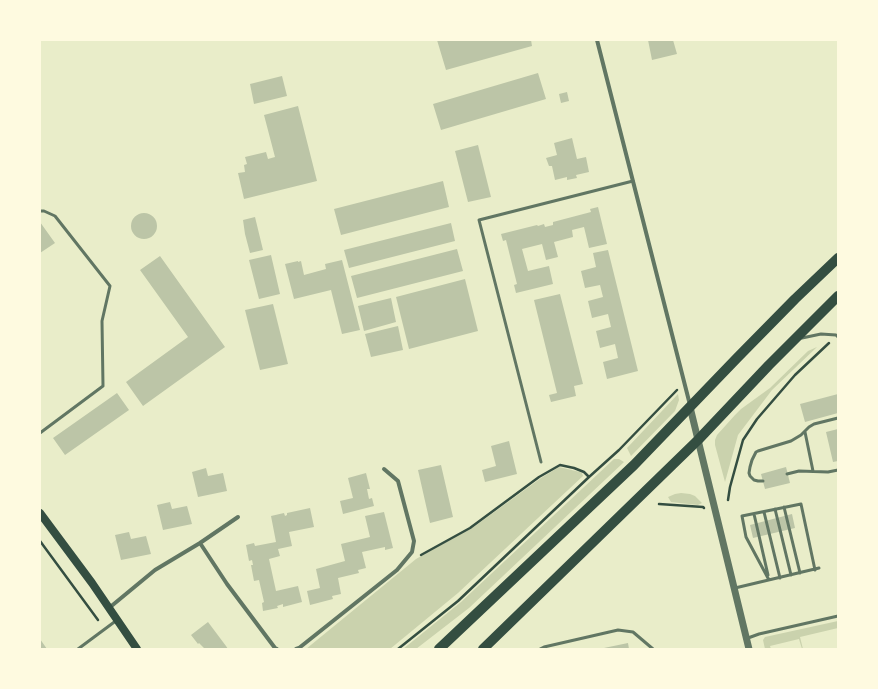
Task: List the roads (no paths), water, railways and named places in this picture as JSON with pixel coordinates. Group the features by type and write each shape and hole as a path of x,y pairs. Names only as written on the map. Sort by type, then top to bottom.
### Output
{"main road":[{"path":"439,649 634,465 795,299 838,258"},
{"path":"482,649 698,440 769,365 838,296"},
{"path":"40,513 92,583 137,649"}],"street":[{"path":"597,40 684,382 749,649"},
{"path":"296,649 397,570 412,552 414,541 398,481 384,469"},
{"path":"109,608 155,570 200,543 238,517"},
{"path":"200,543 227,584 277,649"}],"lane":[{"path":"541,462 480,220 633,181"},
{"path":"40,211 44,210 56,216 110,286 102,321 103,386 40,433"},
{"path":"796,339 821,334 838,336"},
{"path":"762,481 754,480 749,473 756,452 761,449 791,442 814,424 838,418"},
{"path":"805,432 813,471"},
{"path":"787,474 800,471 828,472 838,470"},
{"path":"769,580 746,538 742,516 801,504 815,570"},
{"path":"784,507 800,573"},
{"path":"775,509 791,575"},
{"path":"764,512 780,578"},
{"path":"754,514 769,580"},
{"path":"734,589 819,568"},
{"path":"746,639 758,634 838,616"},
{"path":"78,649 117,620"},
{"path":"540,649 618,630 633,632 653,649"}]}
